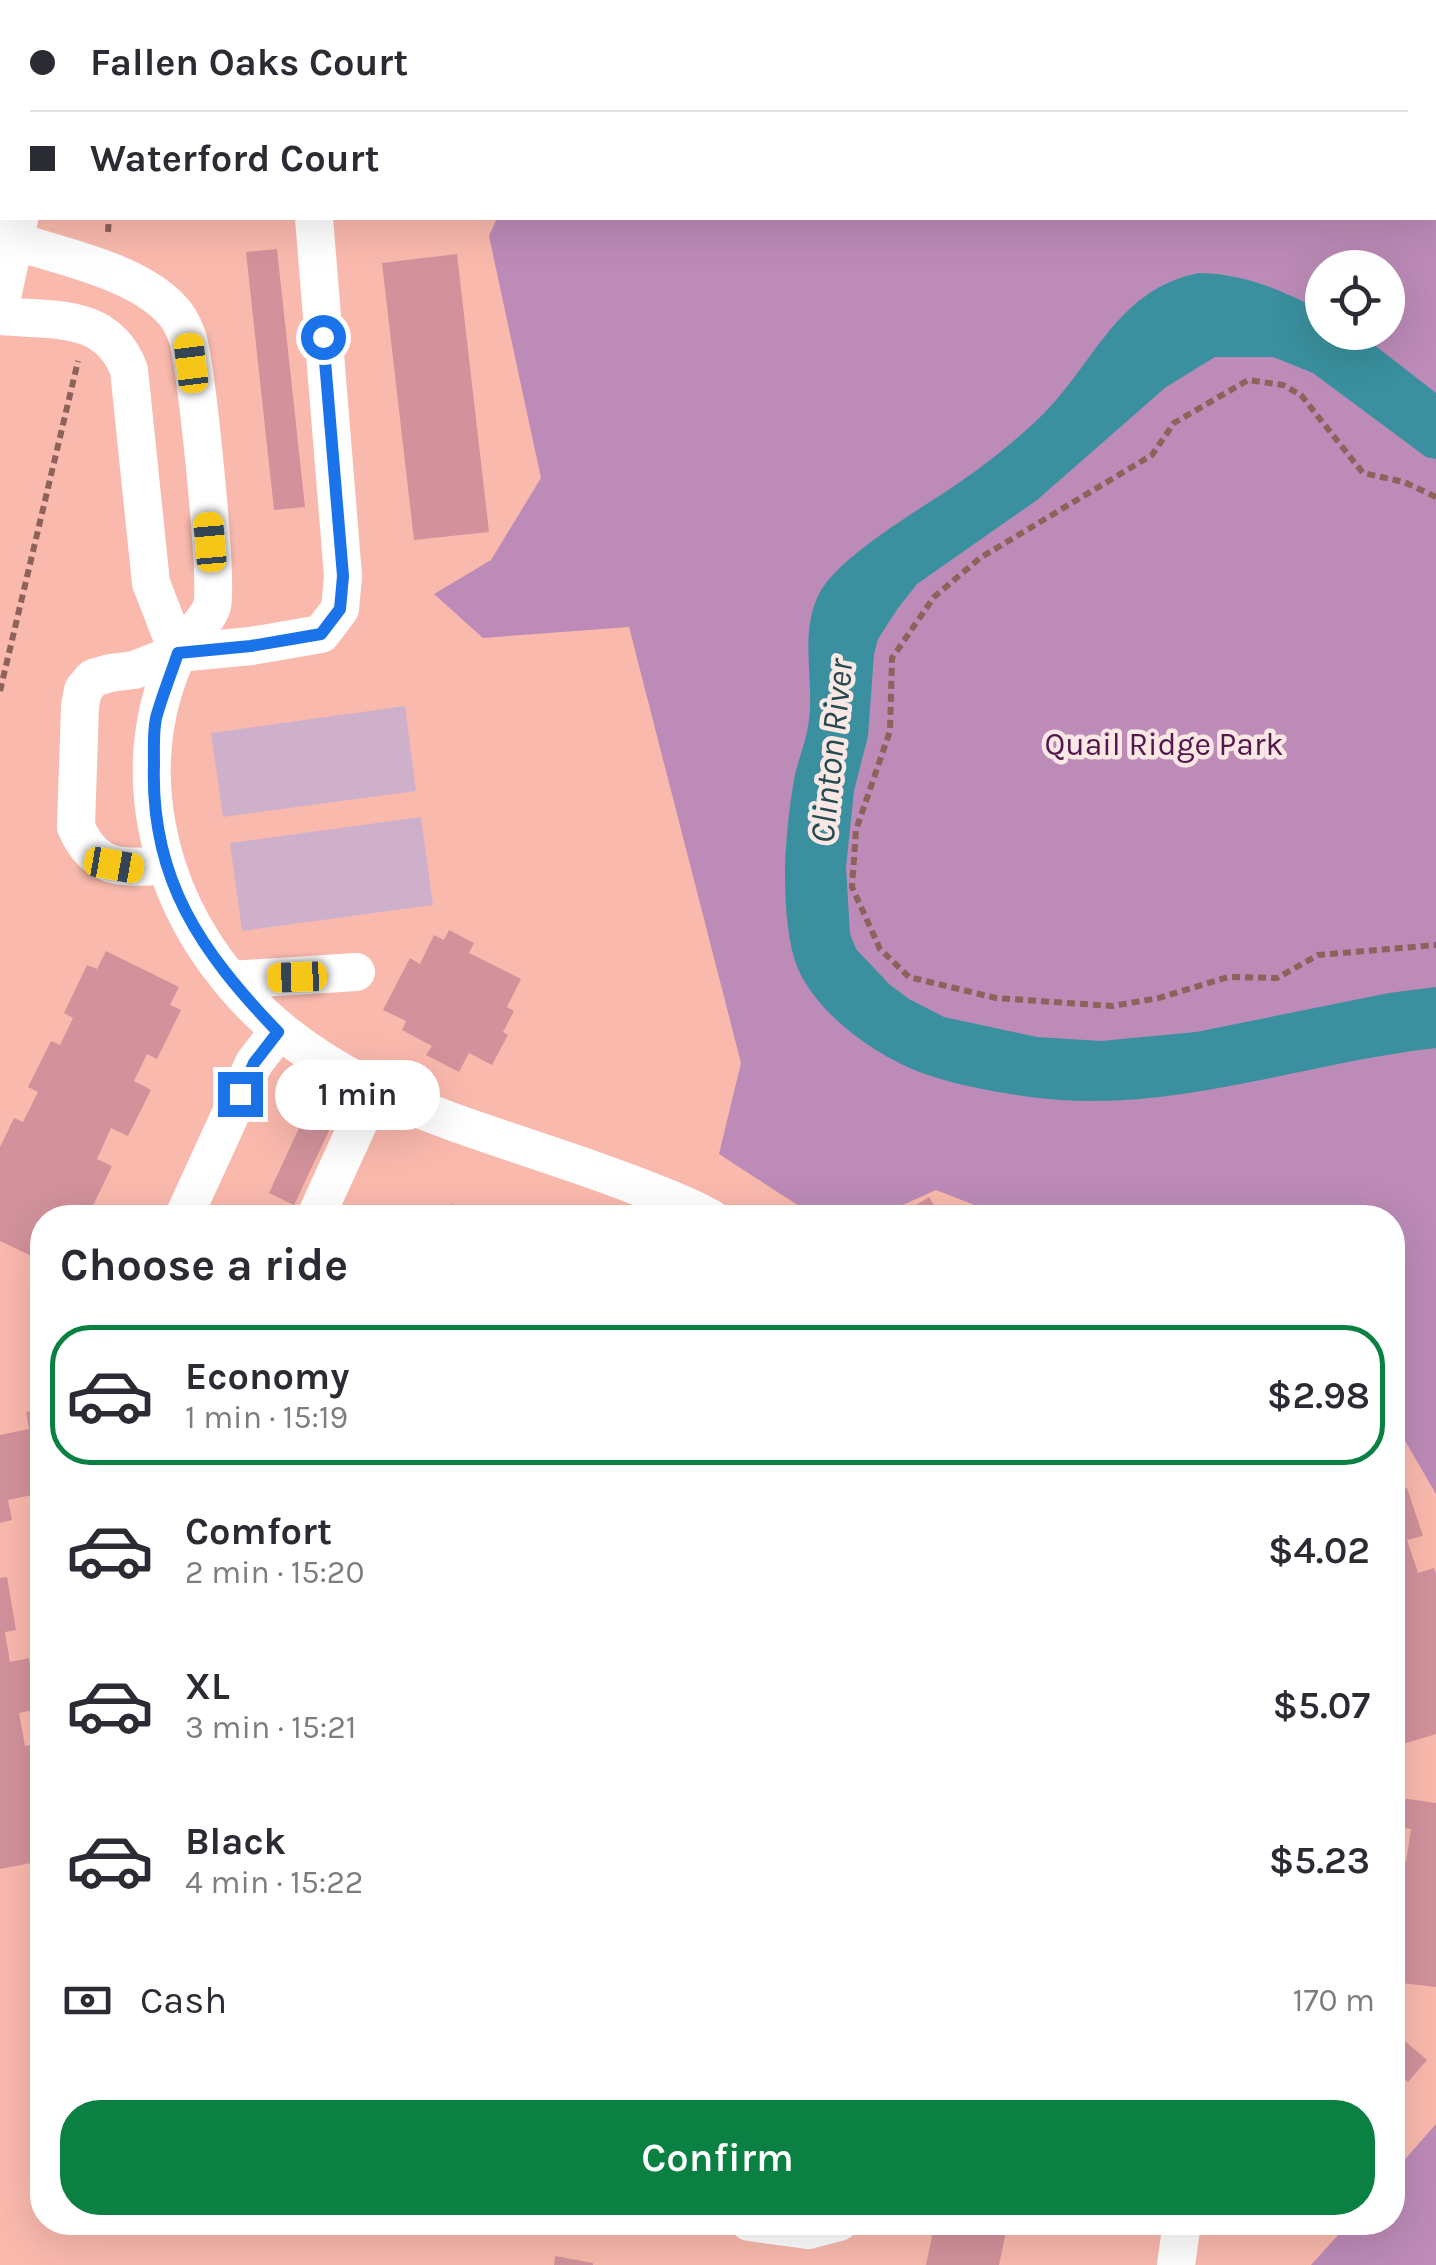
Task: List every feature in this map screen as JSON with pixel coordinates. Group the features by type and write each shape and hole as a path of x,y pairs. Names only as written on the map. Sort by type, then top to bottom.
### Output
{"street":[{"path":"164,866 114,865 95,858 83,844 76,827 83,690 93,678 134,670 178,653 321,634 340,609 343,576 314,220"},
{"path":"0,306 17,229 145,288 174,310 188,338 213,579 212,606 178,653 155,721 152,800 164,866 183,910 230,980 278,1032 373,1092 635,1202"},
{"path":"0,316 88,324 107,335 122,352 129,370 151,584 178,653"},
{"path":"230,980 356,972"},
{"path":"189,1205 254,1063 278,1032"},
{"path":"321,1205 373,1092"},
{"path":"1176,2265 1180,2235"}],"path":[{"path":"0,691 75,372"},
{"path":"1436,497 1404,482 1363,473 1301,396 1283,385 1248,380 1174,422 1152,455 980,558 934,598 892,658 890,731 856,830 852,887 880,949 910,977 996,998 1112,1006 1159,998 1228,977 1278,978 1318,955 1436,945"}],"shaded area":[{"path":"405,706 416,791 223,817 211,733"},
{"path":"421,817 433,905 242,931 230,843"}],"green space":[{"name":"Quail Ridge Park","path":"496,220 1436,220 1436,1494 1405,1441 1405,1205 974,1205 936,1190 903,1205 798,1205 719,1154 741,1063 629,627 483,638 434,594 491,560 541,478 489,236"},
{"path":"1436,2124 1436,2265 1311,2265 1338,2235 1405,2235 1405,2159"}],"water":[{"name":"Clinton River","path":"1199,273 1263,284 1305,302 1305,350 1381,350 1436,393 1436,459 1426,457 1313,373 1273,357 1215,357 1166,387 1037,500 917,584 878,639 874,654 868,736 854,791 846,867 850,934 856,949 909,999 944,1017 1037,1037 1101,1041 1196,1032 1436,987 1436,1048 1184,1094 1133,1099 1030,1097 948,1081 903,1065 847,1029 815,997 795,961 786,902 786,846 794,780 810,710 808,643 813,610 819,594 845,563 979,468 1034,423 1125,314 1170,282"}],"building":[{"path":"277,249 305,507 274,510 246,252"},
{"path":"457,254 489,532 414,540 382,263"},
{"path":"449,930 474,943 469,953 521,979 507,1007 514,1011 503,1032 508,1035 492,1065 469,1053 459,1072 426,1055 432,1046 402,1030 406,1021 383,1010 410,958 420,964 434,935 444,940"},
{"path":"106,951 179,987 170,1005 181,1010 157,1059 147,1054 134,1081 151,1090 128,1136 111,1128 97,1159 112,1166 93,1205 30,1205 30,1255 0,1241 0,1147 14,1118 23,1122 38,1092 28,1087 51,1041 60,1045 73,1018 64,1013 87,965 97,969"},
{"path":"310,1104 336,1116 294,1205 269,1193"},
{"path":"929,1197 934,1205 916,1205"},
{"path":"30,1411 30,1495 8,1500 12,1520 0,1523 0,1435 29,1429 26,1412"},
{"path":"1405,1489 1423,1536 1407,1540 1418,1573 1434,1568 1436,1573 1436,1734 1405,1743"},
{"path":"7,1577 16,1630 5,1632 10,1662 29,1658 30,1664 30,1711 19,1713 25,1746 30,1745 30,1863 0,1869 0,1578"},
{"path":"1405,1799 1436,1803 1436,1987 1405,1983 1405,1862 1411,1829 1405,1828"},
{"path":"1405,2041 1427,2060 1408,2082 1405,2079"},
{"path":"932,2235 1005,2235 999,2265 926,2265"},
{"path":"555,2256 593,2263 593,2265 554,2265"}],"route":[{"path":"240,1094 254,1063 278,1032 230,980 202,942 164,866 152,800 155,721 178,653 321,634 340,609 343,576 323,337"}]}
